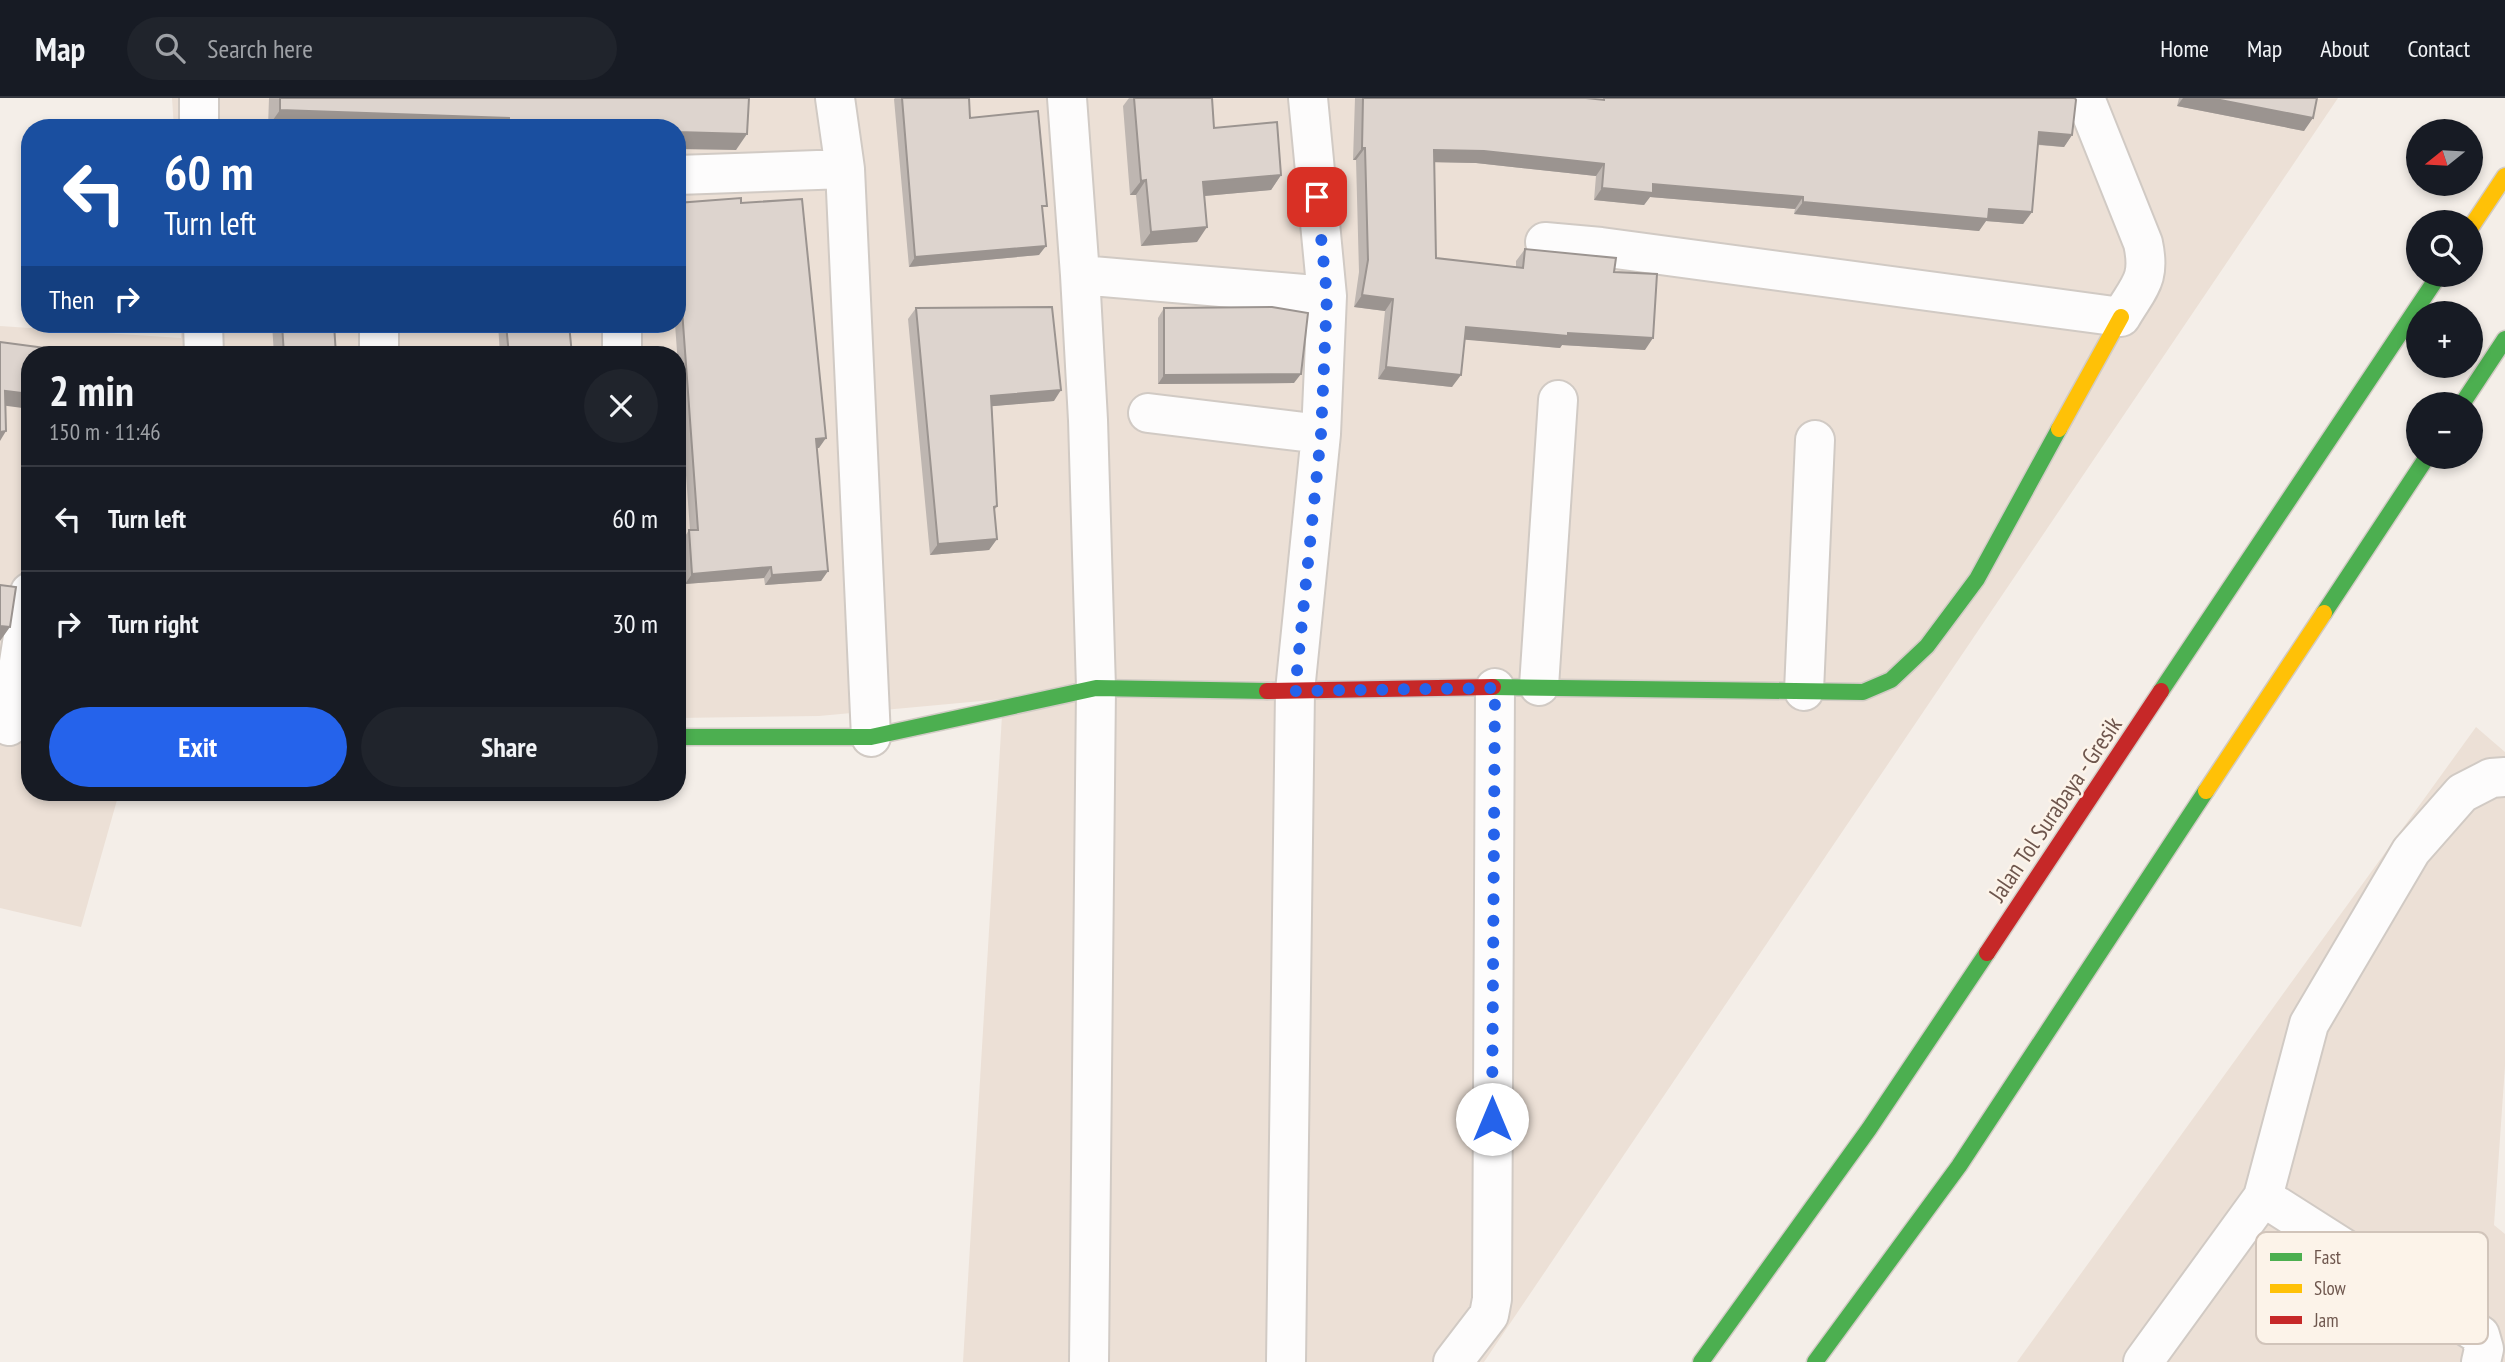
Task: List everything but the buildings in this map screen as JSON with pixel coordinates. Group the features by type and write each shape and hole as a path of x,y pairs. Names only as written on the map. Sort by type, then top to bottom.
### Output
{"main road":[{"path":"2482,210 2505,176"},
{"name":"Jalan Tol Surabaya - Gresik","path":"1701,1362 1869,1129 2431,287"},
{"path":"686,737 872,737 1096,688 1295,691 1539,686 1863,692 1891,680 1927,646 1977,579 2121,317"},
{"path":"2470,392 2505,339"},
{"path":"1815,1362 1959,1166 2419,469"}],"street":[{"path":"199,98 199,119"},
{"path":"835,98 845,169 872,737"},
{"path":"1067,98 1088,420 1096,688 1089,1362"},
{"path":"1286,1362 1295,691 1321,434 1327,296 1308,98"},
{"path":"1545,242 1614,248 2121,317 2146,274 2146,261 2143,243 2085,98"},
{"path":"686,175 845,169"},
{"path":"1080,275 1327,296"},
{"path":"1539,686 1558,400"},
{"path":"1148,413 1321,434"},
{"path":"1804,691 1815,440"},
{"path":"13,728 21,664"},
{"path":"1453,1362 1489,1315 1492,1298 1495,688"},
{"path":"2143,1362 2263,1197 2309,1024 2411,852 2462,793 2491,778 2505,777"},
{"path":"2263,1197 2318,1232"},
{"path":"2481,1362 2483,1344"}],"shaded area":[{"path":"172,98 2338,98 1484,1362 963,1362 1003,699 819,716 686,718 686,346 21,346 21,801 117,801 81,927 0,908 0,326 21,327 21,333 106,333 181,338 181,333 686,333 686,119 173,119"},
{"path":"2476,727 2505,752 2505,1066 2494,1225 2505,1234 2505,1362 2017,1362"}],"traffic: fast":[{"path":"2161,691 2431,287"},
{"path":"2470,392 2505,339"},
{"path":"1493,687 1863,692 1891,680 1927,646 1977,579 2059,429"},
{"path":"2324,613 2419,469"},
{"path":"686,737 871,737 1096,688 1267,691"},
{"path":"1815,1362 1959,1166 2206,791"},
{"path":"1701,1362 1869,1129 1987,953"}],"traffic: slow":[{"path":"2482,210 2505,176"},
{"path":"2059,429 2121,317"},
{"path":"2206,791 2324,613"}],"traffic: jam":[{"path":"1267,691 1493,687"},
{"path":"1987,953 2161,691"}],"route":[{"path":"1317,197 1327,296 1321,434 1295,691 1495,688 1492,1119"}]}
